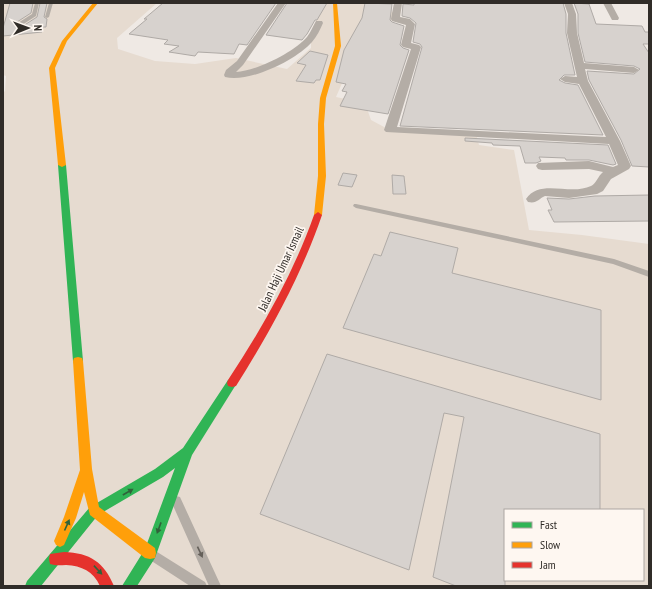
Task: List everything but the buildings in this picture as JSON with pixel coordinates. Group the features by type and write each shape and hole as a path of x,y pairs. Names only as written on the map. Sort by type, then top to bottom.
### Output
{"main road":[{"path":"96,3 63,41 55,57 52,68 65,190 86,469 94,511 150,553"},
{"name":"Jalan Haji Umar Ismail","path":"129,586 150,553 187,452 258,342 283,298 309,243 319,212 322,176 320,124 323,98 336,56 338,33 335,3"},
{"name":"Jalan Haji Umar Ismail","path":"32,586 94,511 128,493 159,473 187,452"},
{"path":"41,575 70,518 86,469"},
{"path":"55,559 68,557 81,559 92,564 101,573 107,586"}],"street":[{"path":"282,3 240,63 230,72 230,75 237,76 251,73 296,50 310,40 319,23"},
{"path":"398,3 395,19 407,21 410,24 406,45 416,47 390,130 614,141"},
{"path":"534,199 536,195 543,192 569,194 592,191 598,188 606,176 623,168 625,164 584,81 572,33 572,14 568,3"},
{"path":"607,3 615,18"},
{"path":"580,66 634,70"},
{"path":"565,80 584,81"},
{"path":"542,166 589,166 616,172"}],"lane":[{"path":"20,24 34,15 37,3"},
{"path":"47,17 51,3"},
{"path":"356,206 614,262 649,274"},
{"path":"172,492 215,586"},
{"path":"150,553 201,586"}],"shaded area":[{"path":"3,3 157,3 117,38 118,49 155,61 195,64 236,58 287,69 311,48 311,32 324,3 378,3 378,6 395,13 388,28 353,58 336,97 365,103 371,120 386,128 477,137 479,145 514,150 529,230 649,244 649,586 3,586 3,93 5,91 6,76 3,75"}],"traffic: fast":[{"path":"62,165 78,361"},
{"path":"129,586 150,553 187,452 232,383"},
{"path":"32,586 94,511 159,473 187,452"}],"traffic: slow":[{"path":"62,165 52,68 55,58 65,41 76,25 96,3"},
{"path":"318,215 322,176 321,124 323,98 338,46 335,3"},
{"path":"78,361 86,469 94,511 150,553"},
{"path":"60,541 70,518 84,474"}],"traffic: jam":[{"path":"232,383 258,343 292,281 318,215"},
{"path":"55,559 72,559 87,562 98,571 107,586"}]}
